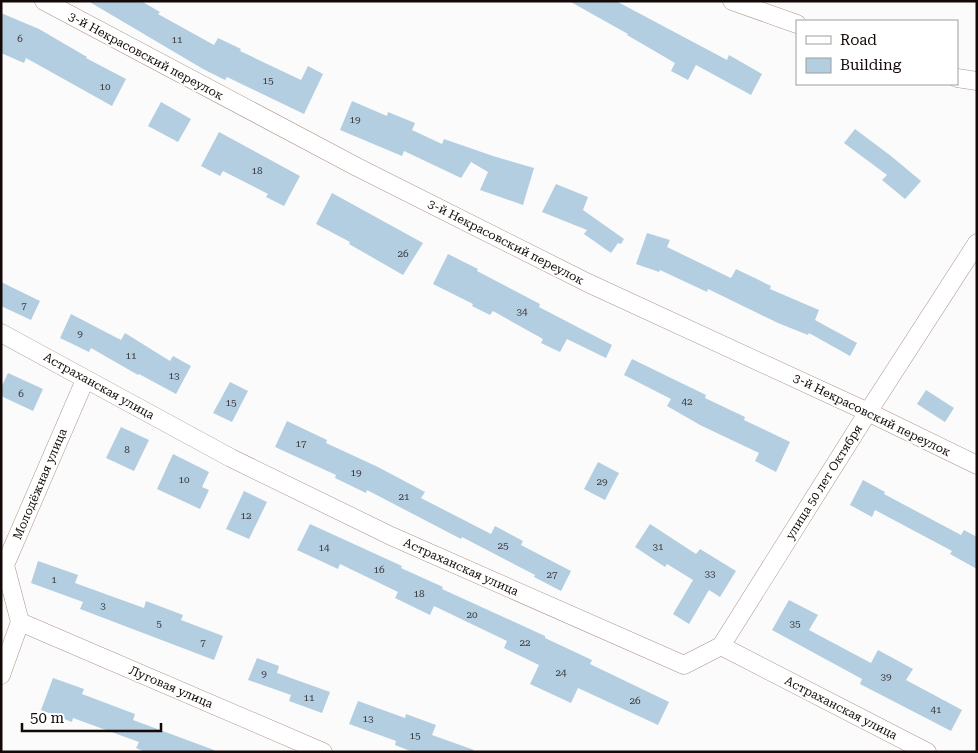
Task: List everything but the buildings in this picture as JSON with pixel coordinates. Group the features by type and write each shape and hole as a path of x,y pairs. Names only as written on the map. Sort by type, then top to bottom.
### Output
{"street":[{"name":"3-й Некрасовский переулок","path":"44,1 357,167 579,278 868,412 977,465"},
{"path":"732,1 796,24"},
{"path":"958,78 977,81"},
{"name":"улица 50 лет Октября","path":"721,646 977,243"},
{"name":"Астраханская улица","path":"1,333 231,458 391,536 684,665 721,646 927,752"},
{"name":"Молодёжная улица","path":"20,622 5,565 85,380"},
{"path":"1,675 20,622"},
{"name":"Луговая улица","path":"20,622 323,752"}]}
